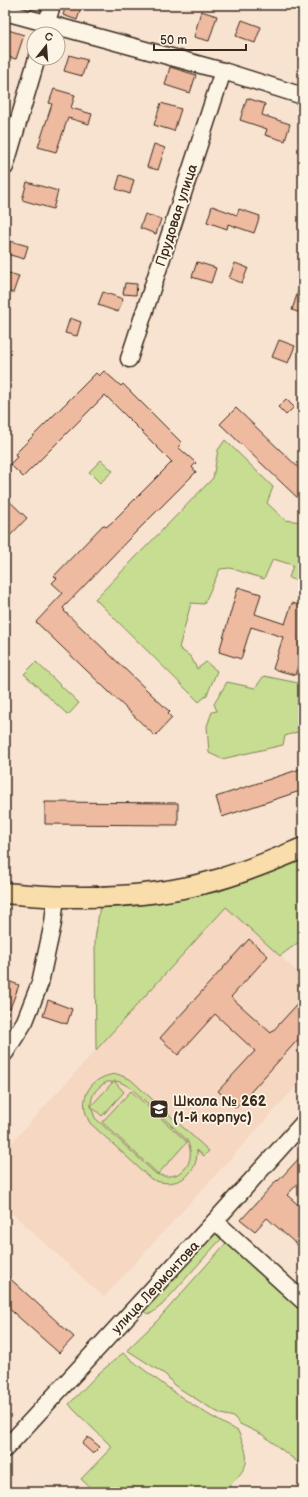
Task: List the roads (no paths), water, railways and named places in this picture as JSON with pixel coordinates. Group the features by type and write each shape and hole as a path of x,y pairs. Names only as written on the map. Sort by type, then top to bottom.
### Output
{"main road":[{"path":"5,893 56,896 129,895 170,890 221,879 303,848"}],"street":[{"path":"46,26 52,5"},
{"path":"5,12 38,26"},
{"path":"66,34 223,70 303,96"},
{"path":"5,167 35,66"},
{"name":"Прудовая улица","path":"129,359 223,70"},
{"path":"5,1053 25,1021 40,983 53,923 56,896"},
{"name":"улица Лермонтова","path":"5,1449 303,1123"},
{"path":"215,1221 303,1301"}],"place":[{"name":"Школа № 262 (1-й корпус)","path":"159,1109"}]}
